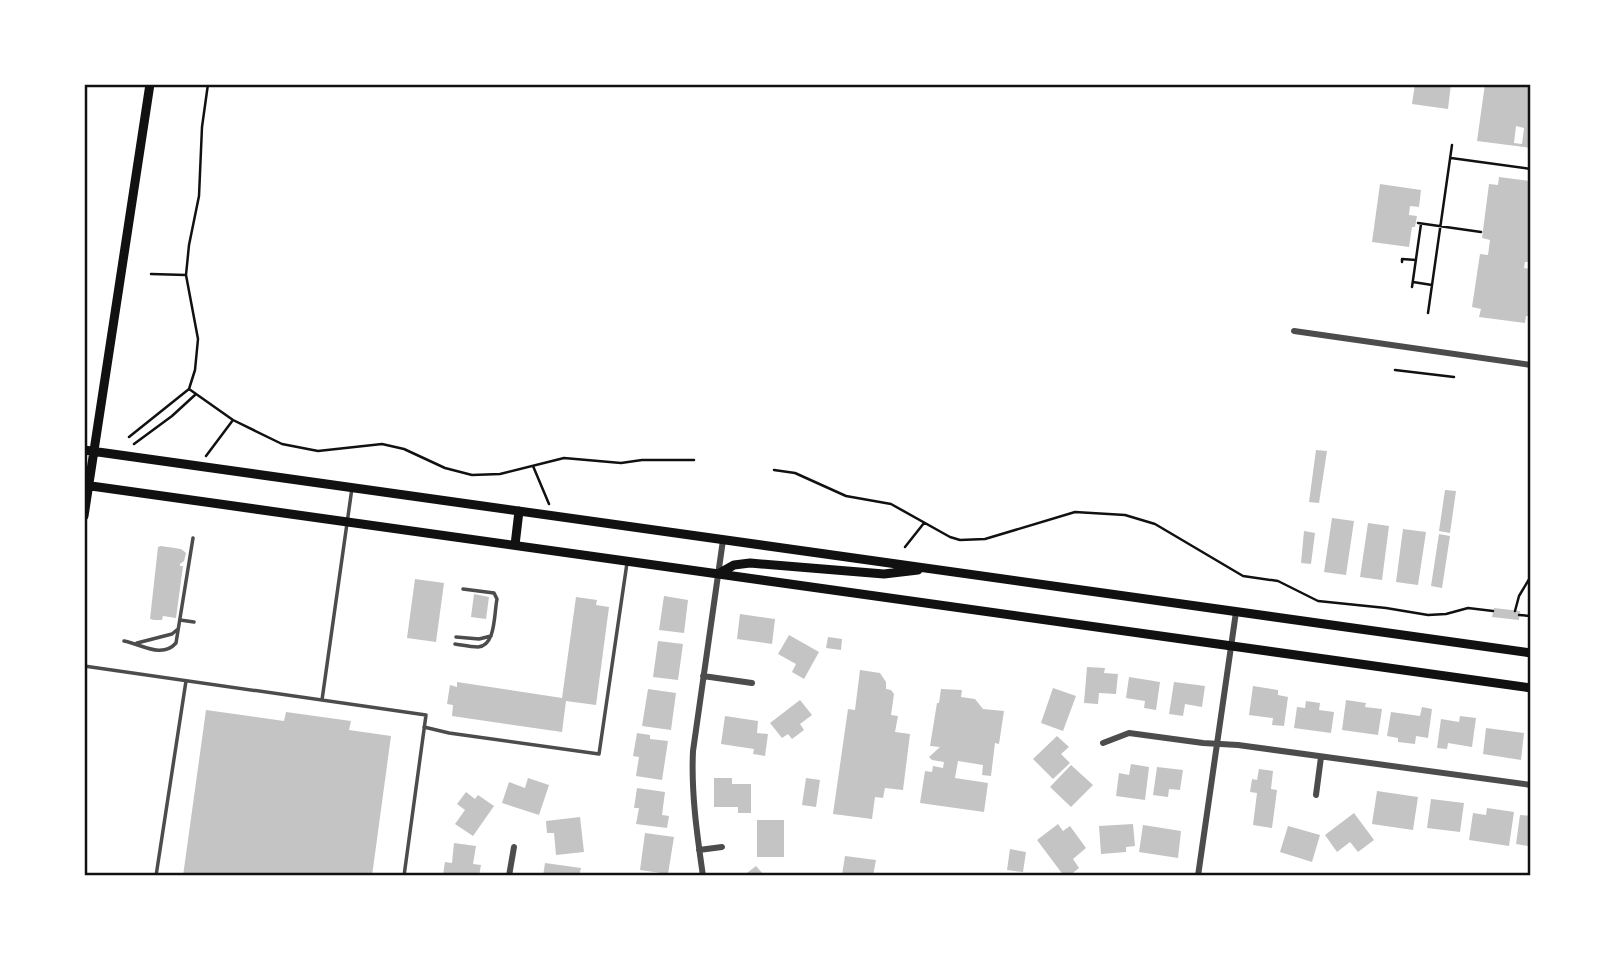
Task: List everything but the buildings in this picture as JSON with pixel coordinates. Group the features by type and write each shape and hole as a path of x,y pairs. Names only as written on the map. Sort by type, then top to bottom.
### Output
{"main road":[{"path":"84,516 89,451 150,84"},
{"path":"89,451 1531,653"},
{"path":"86,485 1531,688"},
{"path":"515,545 519,511"},
{"path":"718,574 734,565 750,563 884,574 926,568"}],"street":[{"path":"1294,331 1531,365"},
{"path":"703,876 692,768 723,540"},
{"path":"1198,876 1236,612"},
{"path":"703,676 752,683"},
{"path":"1102,743 1129,733 1531,785"},
{"path":"1316,794 1321,757"},
{"path":"509,876 514,847"},
{"path":"699,850 722,847"}],"lane":[{"path":"322,700 352,488"},
{"path":"124,642 149,649 167,650 176,643 193,538"},
{"path":"424,727 449,733 599,754 628,561"},
{"path":"455,644 485,646 491,636 496,595 463,589"},
{"path":"180,620 194,622"},
{"path":"135,643 172,634 178,629"},
{"path":"456,637 479,639 491,636"},
{"path":"84,666 426,715 404,876"},
{"path":"156,876 186,681"}],"path":[{"path":"129,437 189,390 195,370 198,339 186,275 199,196 202,127 208,84"},
{"path":"1428,313 1452,145"},
{"path":"1451,158 1531,169"},
{"path":"1432,285 1412,285 1420,223 1481,232"},
{"path":"1402,262 1402,259 1416,260"},
{"path":"151,274 186,275"},
{"path":"1395,370 1454,377"},
{"path":"189,390 233,420 266,438 305,449 328,451 382,444 404,449 445,468 472,475 500,474 564,458 621,463 642,460 694,460"},
{"path":"134,444 196,394"},
{"path":"206,456 233,420"},
{"path":"533,466 549,504"},
{"path":"774,470 795,473 846,496 891,504 950,537 985,539 1075,512 1125,515 1155,524 1243,576 1278,581 1318,601 1428,615 1446,614 1468,608 1493,611"},
{"path":"905,547 924,523"},
{"path":"1515,611 1519,596 1531,576"},
{"path":"1519,615 1531,616"}]}
